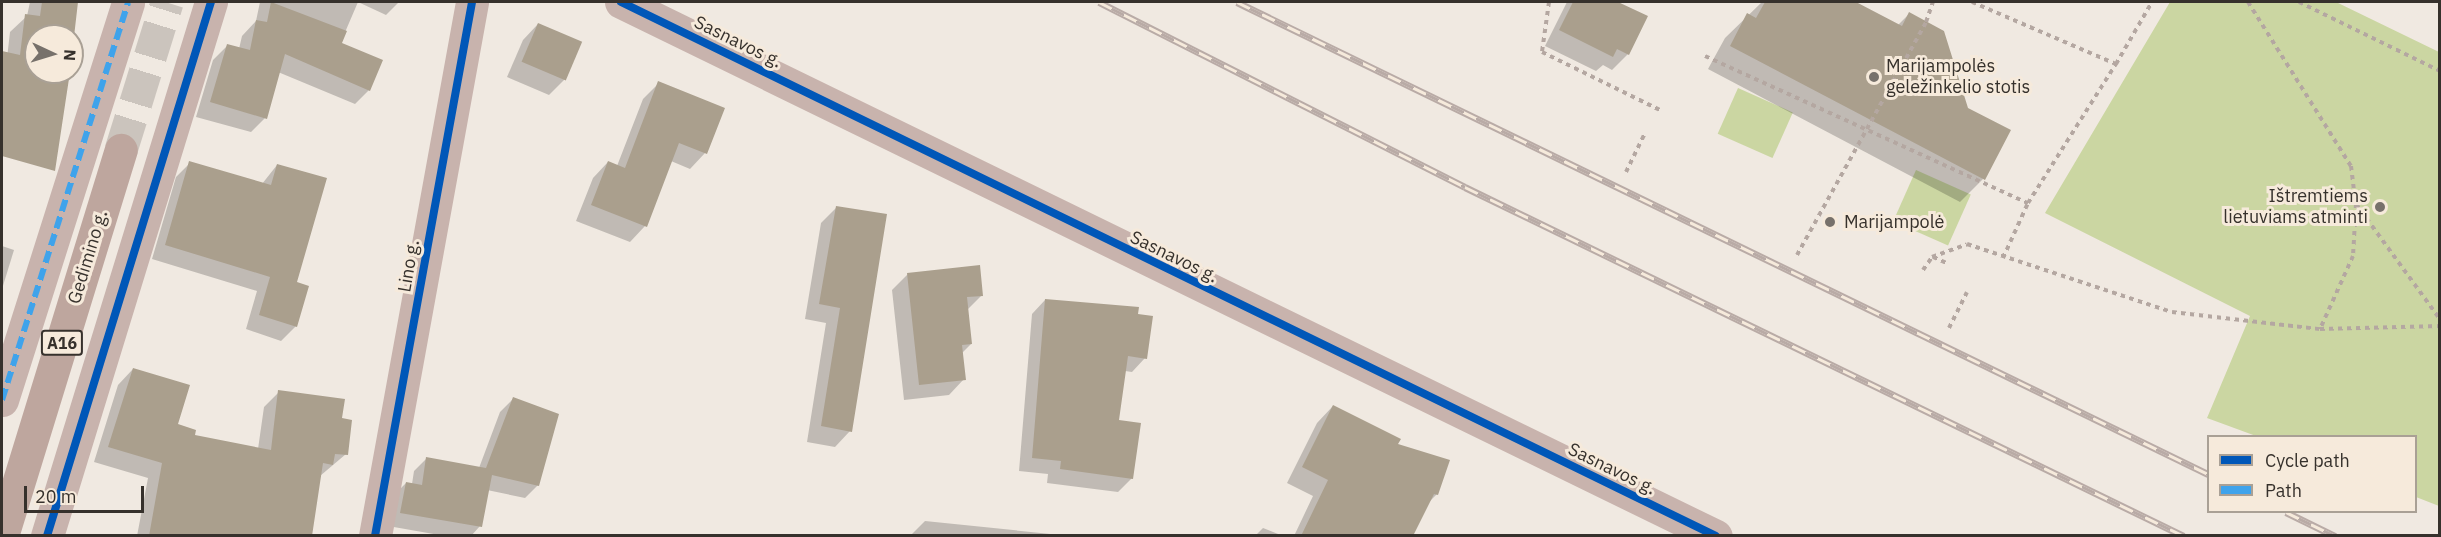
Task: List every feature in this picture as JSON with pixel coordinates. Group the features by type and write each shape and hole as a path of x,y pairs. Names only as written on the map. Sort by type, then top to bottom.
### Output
{"highway":[{"name":"Gedimino g.","path":"2,536 121,150"}],"street":[{"path":"2,400 128,2"},
{"path":"47,536 211,2"},
{"name":"Lino g.","path":"375,536 472,2"},
{"name":"Sasnavos g.","path":"621,2 1716,536"}],"path":[{"path":"1549,2 1542,52 1662,111"},
{"path":"1797,255 1867,129 1933,2"},
{"path":"1972,2 2116,64"},
{"path":"2002,258 2028,203 2116,64 2152,2"},
{"path":"2248,2 2351,166 2356,204 2354,256 2320,329"},
{"path":"2299,2 2439,70"},
{"path":"1706,56 2028,203"},
{"path":"1626,171 1645,133"},
{"path":"2356,204 2439,319"},
{"path":"1923,270 1932,257 1967,244 2002,258 2172,312 2320,329 2439,326"},
{"path":"1932,257 1949,264"},
{"path":"1949,328 1967,292"}],"green space":[{"path":"2170,2 2336,2 2439,52 2439,506 2417,497 2417,435 2253,435 2207,418 2250,316 2045,213"},
{"path":"1738,88 1793,112 1772,158 1718,134"},
{"path":"1916,170 1971,194 1948,246 1893,221"}],"building":[{"path":"42,2 78,2 75,24 24,24 24,84 68,84 55,171 2,156 2,51 20,55 25,14 40,16"},
{"path":"271,2 347,31 342,43 383,60 370,91 285,54 267,119 210,102 227,44 250,50 256,20 267,22"},
{"path":"1573,2 1618,2 1648,16 1629,55 1617,49 1613,57 1559,30"},
{"name":"Marijampolės geležinkelio stotis","path":"1765,2 1856,2 1902,26 1909,12 1944,31 1968,108 2011,130 1985,180 1730,46 1747,13 1756,18"},
{"path":"538,23 582,42 566,80 522,62"},
{"path":"658,81 725,108 707,154 679,143 647,227 591,205 608,161 625,168"},
{"path":"189,161 271,185 277,164 327,178 297,282 309,286 297,327 259,315 270,277 165,245"},
{"path":"836,206 887,214 852,432 821,426 840,308 819,304"},
{"path":"980,265 983,296 967,297 972,344 962,345 966,380 919,385 907,273"},
{"path":"1045,299 1139,307 1138,314 1153,316 1147,359 1128,356 1119,420 1141,423 1133,479 1060,469 1061,461 1032,458"},
{"path":"133,368 190,385 178,424 196,430 195,435 271,450 278,390 345,399 342,418 352,420 348,455 335,454 333,465 323,463 312,536 149,536 162,463 108,447"},
{"path":"513,397 559,414 539,486 492,475 482,527 400,513 406,482 422,485 426,457 486,468"},
{"path":"1333,405 1401,439 1398,444 1450,460 1438,495 1434,494 1413,536 1301,536 1328,480 1302,467"}],"tunnel":[{"path":"121,150 167,2"}],"railway":[{"path":"1099,2 1465,187 2184,536"},
{"path":"1237,2 2207,474"},
{"path":"2288,513 2335,536"}],"marked path":[{"path":"2,400 128,2"}],"cycle path":[{"path":"47,536 211,2"},
{"path":"375,536 472,2"},
{"path":"621,2 1716,536"}],"place":[{"name":"Marijampolės geležinkelio stotis","path":"1874,77"},
{"name":"Ištremtiems lietuviams atminti","path":"2380,207"},
{"name":"Marijampolė","path":"1830,222"}]}
